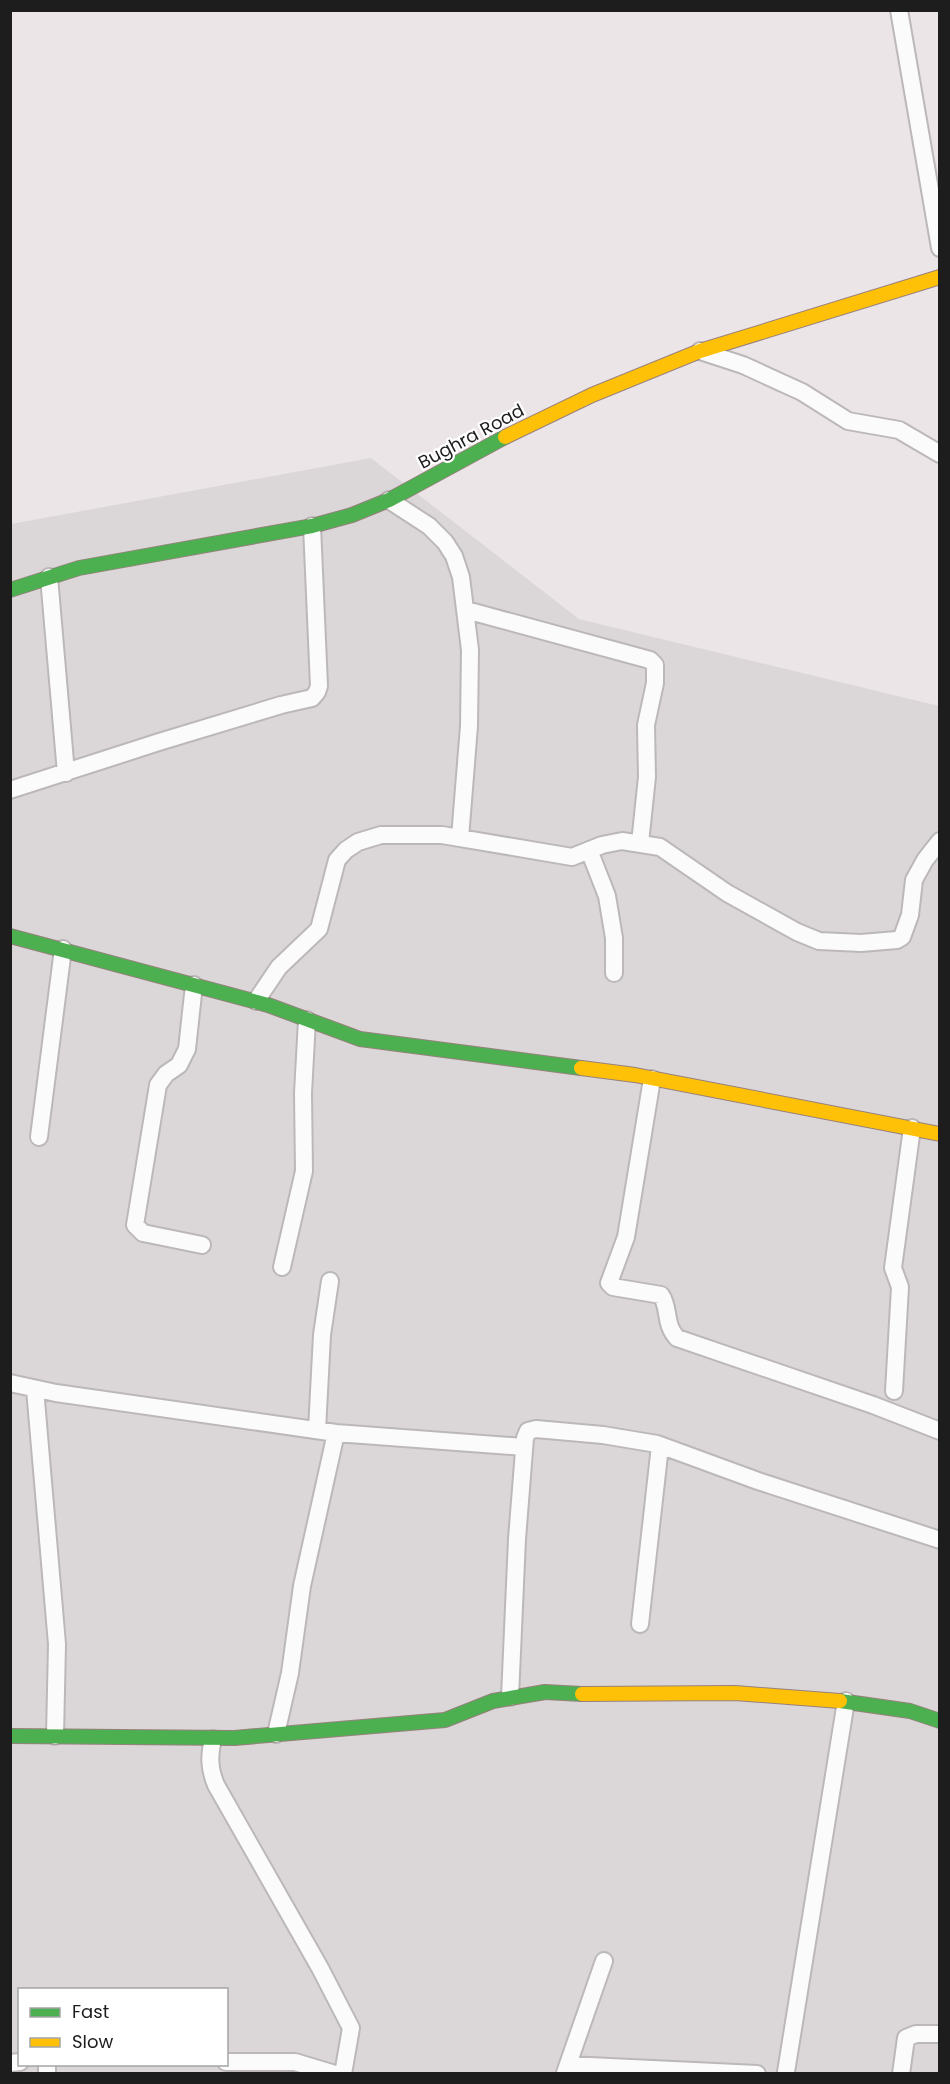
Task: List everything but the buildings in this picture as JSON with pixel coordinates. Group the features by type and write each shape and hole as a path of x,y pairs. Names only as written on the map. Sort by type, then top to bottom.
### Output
{"street":[{"path":"899,10 939,248"},
{"name":"Bughra Road","path":"10,591 80,568 312,526 352,515 389,500 491,443 592,395 700,351 939,277"},
{"path":"700,351 743,365 792,388 848,421 899,430 939,454"},
{"path":"389,500 429,526 445,542 454,556 461,577 470,650 469,726 460,838"},
{"path":"10,790 159,742 312,698 319,686 312,526"},
{"path":"49,577 66,773"},
{"path":"466,610 650,660 655,665 655,683 646,725 646,777 640,843"},
{"path":"256,1002 272,976 319,929 337,860 358,842 381,835 423,834 460,838 572,857 612,842 622,841 660,847 719,888 797,932 819,941 861,943 897,940 902,937 910,915 914,880 925,860 939,842"},
{"path":"589,850 607,896 614,938 614,973"},
{"path":"10,936 256,1002 360,1039 652,1079 939,1134"},
{"path":"39,1137 63,949"},
{"path":"194,985 187,1049 179,1065 166,1074 158,1084 135,1225 143,1233 202,1245"},
{"path":"282,1267 304,1171 303,1093 307,1020"},
{"path":"652,1079 626,1237 609,1283 613,1287 661,1295 664,1299 668,1324 677,1338 873,1405 939,1431"},
{"path":"894,1391 900,1287 893,1268 912,1128"},
{"path":"316,1430 322,1335 330,1281"},
{"path":"10,1383 56,1393 336,1433 524,1447"},
{"path":"35,1389 57,1644 55,1736"},
{"path":"510,1697 524,1447 528,1431 536,1429 603,1435 660,1446 939,1540"},
{"path":"276,1734 290,1673 302,1586 336,1433"},
{"path":"640,1624 660,1446"},
{"path":"10,1736 213,1739 276,1734 445,1720 493,1701 545,1692 735,1693 846,1701 910,1712 939,1721"},
{"path":"790,2073 846,1701"},
{"path":"213,1739 209,1756 210,1770 216,1785 351,2028 343,2073"},
{"path":"604,1961 566,2069 757,2073"},
{"path":"901,2073 906,2038 916,2034 939,2034"},
{"path":"228,2062 251,2068 296,2062 334,2073"}],"shaded area":[{"path":"371,458 579,619 939,706 939,2073 11,2074 11,524"}],"traffic: fast":[{"path":"10,590 79,568 312,526 352,515 389,500 505,437"},
{"path":"10,936 268,1005 360,1039 581,1068"},
{"path":"10,1736 234,1738 445,1720 493,1701 545,1692 582,1694"},
{"path":"840,1701 910,1711 940,1721"}],"traffic: slow":[{"path":"505,437 592,395 700,351 940,277"},
{"path":"581,1068 635,1075 940,1134"},
{"path":"582,1694 735,1693 840,1701"}]}
